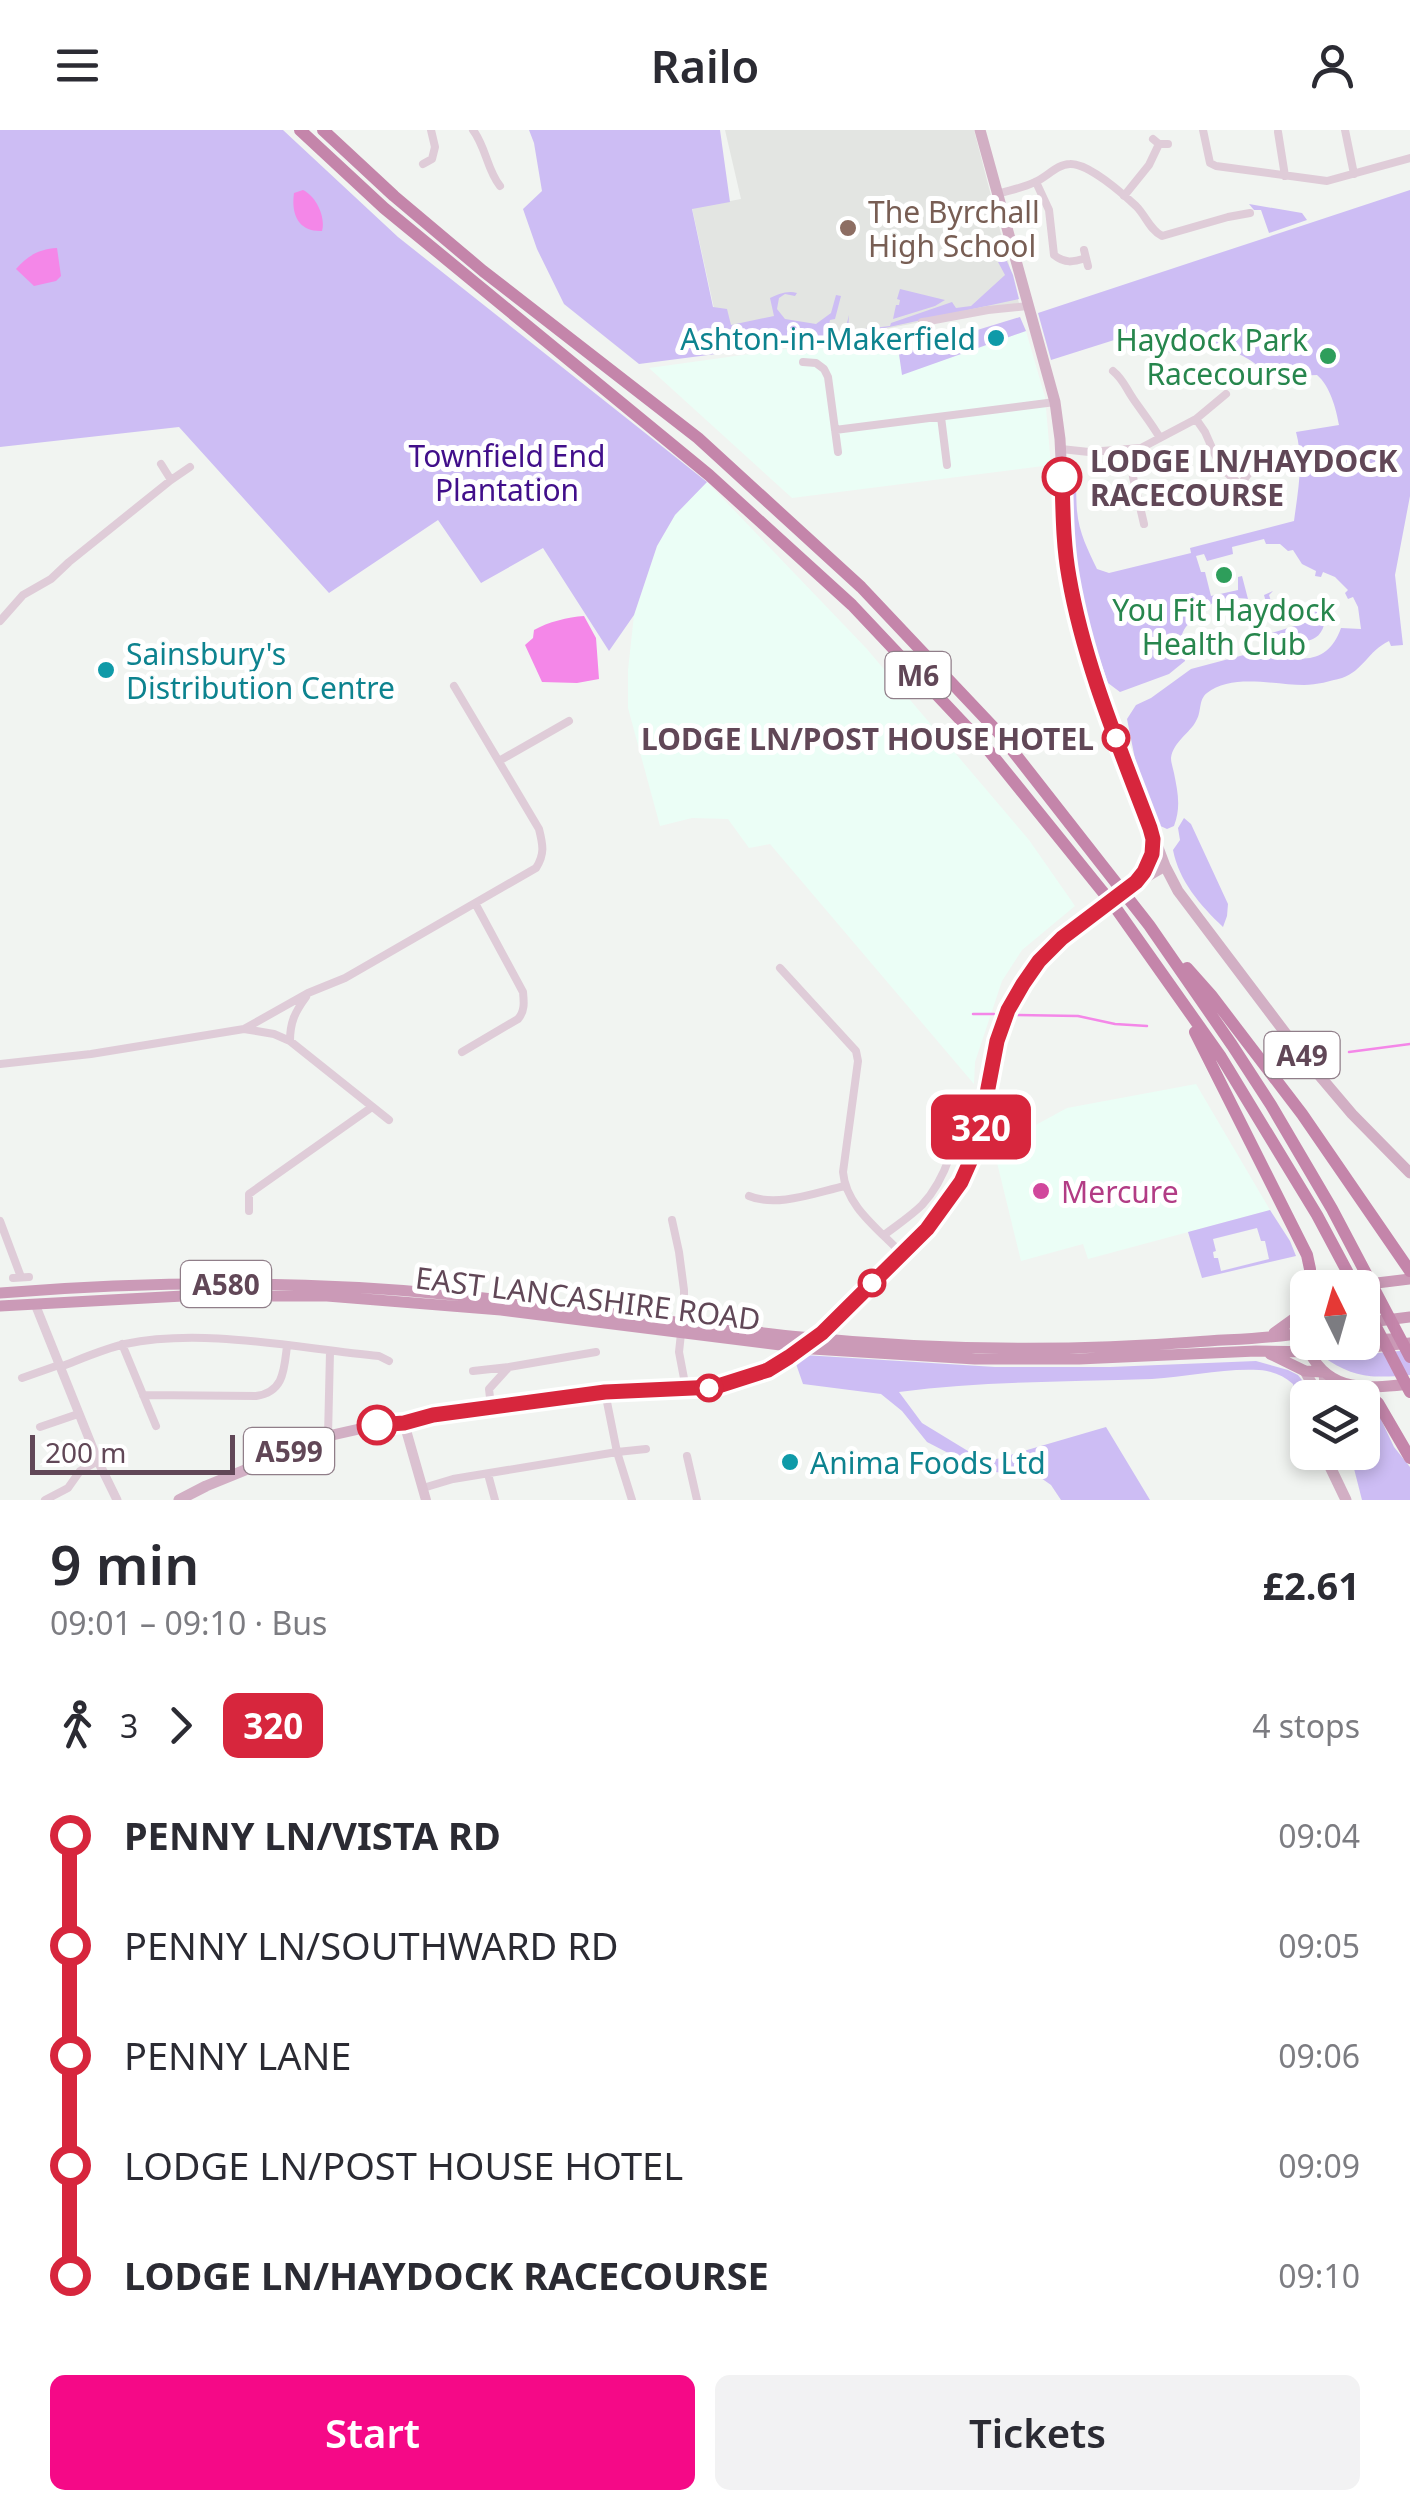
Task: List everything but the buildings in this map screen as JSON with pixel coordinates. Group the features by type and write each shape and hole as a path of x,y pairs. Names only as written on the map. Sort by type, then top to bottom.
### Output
{"highway":[{"name":"M6","path":"300,130 384,208 709,475 852,605 985,746 1111,901 1221,1057 1347,1270"},
{"name":"M6","path":"323,130 483,272 698,438 861,587 998,732 1149,925 1271,1105 1356,1252 1410,1357"},
{"path":"1149,925 1211,995 1292,1100 1410,1270"},
{"path":"1175,994 1307,1255 1310,1270"},
{"path":"1380,1283 1410,1279"},
{"name":"EAST LANCASHIRE ROAD","path":"0,1290 183,1284 315,1285 681,1328 792,1347 921,1356 1032,1359 1290,1352"},
{"name":"EAST LANCASHIRE ROAD","path":"0,1306 260,1295 447,1299"},
{"path":"1380,1321 1410,1317"},
{"path":"1266,1336 1290,1322"},
{"path":"1380,1324 1410,1325"},
{"name":"EAST LANCASHIRE ROAD","path":"681,1328 922,1346 1028,1348 1139,1346 1290,1335"},
{"path":"1380,1334 1410,1392"},
{"path":"1380,1340 1410,1341"},
{"name":"EAST LANCASHIRE ROAD","path":"1380,1344 1410,1341"},
{"path":"1256,1351 1305,1371 1323,1372"},
{"path":"1315,1360 1323,1372 1336,1380"},
{"path":"1380,1386 1410,1384"},
{"path":"1380,1406 1410,1458"}],"main road":[{"name":"A49","path":"980,130 1054,402 1061,450 1065,542 1078,622 1104,706 1164,866 1178,891 1302,1055 1410,1173"},
{"path":"1136,882 1150,860 1153,839"},
{"name":"A599","path":"179,1500 328,1436 386,1422 404,1423 491,1406 605,1392 728,1384 768,1370 789,1357 822,1333 945,1207 967,1172 977,1146 997,1041 1008,1010 1039,961 1062,938 1136,882 1164,866"},
{"path":"1136,882 1159,881 1178,891"},
{"path":"1305,1371 1310,1380"},
{"path":"1323,1372 1324,1380"},
{"path":"404,1423 426,1500"},
{"path":"1332,1470 1346,1500"}],"street":[{"path":"423,164 432,159 432,132 443,130"},
{"path":"473,130 500,186"},
{"path":"1203,130 1210,163 1285,176 1327,181 1410,158"},
{"path":"1345,130 1354,174"},
{"path":"1285,176 1278,136 1290,139"},
{"path":"1124,196 1156,154 1160,142"},
{"path":"997,194 1074,164 1088,169 1124,196 1154,232 1162,236 1250,213"},
{"path":"1036,182 1049,210 1054,254 1062,261 1086,258"},
{"path":"1226,206 1228,217"},
{"path":"931,332 926,322 1028,306"},
{"path":"804,362 816,362 826,373 838,452"},
{"path":"1113,371 1123,379 1160,438"},
{"path":"1061,450 1141,448 1196,419 1226,394"},
{"path":"835,430 1054,402"},
{"path":"941,417 947,466"},
{"path":"1196,419 1230,478 1243,488 1251,470"},
{"path":"1130,450 1144,524"},
{"path":"161,464 171,480"},
{"path":"0,621 23,596 51,579 190,467"},
{"path":"244,1029 344,978 536,868 543,858 539,829 454,686"},
{"path":"499,761 569,722"},
{"path":"462,1052 518,1019 524,1001 523,992 475,903"},
{"path":"780,968 856,1052 844,1186 902,1254"},
{"path":"290,1041 293,1015 308,993"},
{"path":"0,1064 92,1054 244,1029 290,1041 389,1120"},
{"path":"884,1235 920,1206 942,1176 967,1101"},
{"path":"249,1210 249,1194 372,1107"},
{"path":"750,1196 758,1200 786,1199 844,1186"},
{"path":"672,1220 684,1290 679,1352 686,1389"},
{"path":"0,1221 21,1278"},
{"path":"34,1304 117,1500"},
{"path":"22,1378 122,1344 148,1340 252,1342 380,1356 388,1361"},
{"path":"122,1344 156,1426"},
{"path":"143,1395 268,1394 278,1387 283,1376 288,1346"},
{"path":"328,1436 330,1352"},
{"path":"473,1371 596,1352"},
{"path":"491,1406 489,1389 509,1366"},
{"path":"605,1392 632,1500"},
{"path":"40,1428 78,1414"},
{"path":"423,1488 453,1479 646,1449"},
{"path":"687,1456 698,1500"},
{"path":"44,1499 68,1488 80,1471 98,1461"},
{"path":"488,1474 495,1500"}],"shaded area":[{"name":"The Byrchall High School","path":"725,130 974,130 1019,303 838,338 724,354 692,208 741,199"},
{"path":"303,190 319,207 322,231 307,228 295,215 294,193"},
{"path":"57,248 61,276 56,281 34,286 16,269 34,254"},
{"path":"1026,331 1045,397 1051,465 792,498 649,368 894,334 903,374"},
{"path":"707,482 866,648 1029,840 1075,906 1022,950 1002,981 975,1062 974,1084 770,844 749,848 728,819 692,818 660,826 628,708 634,615 657,546 675,515"},
{"path":"584,616 596,638 599,679 542,682 525,645 533,638 534,630 558,620"},
{"path":"1196,1084 1270,1210 1088,1259 1083,1244 1021,1261 991,1138 1008,1140 1067,1108"}],"green space":[{"name":"Townfield End Plantation","path":"0,130 283,130 398,237 707,482 675,515 657,546 634,615 609,651 543,548 481,583 438,520 329,593 179,427 0,447"},
{"path":"529,130 720,130 730,202 692,209 713,307 727,309 731,325 774,316 770,298 790,292 797,293 779,298 777,309 785,319 816,324 831,313 836,295 841,296 828,330 845,331 849,315 848,331 890,326 952,302 956,308 971,306 1005,275 998,262 1005,257 1019,299 838,338 639,364 564,304 537,249 523,209 542,191"},
{"path":"1410,190 1410,496 1395,575 1403,645 1391,646 1389,641 1349,675 1328,682 1228,683 1207,693 1196,721 1172,752 1178,806 1174,826 1167,829 1156,824 1138,774 1127,719 1136,705 1191,669 1278,646 1276,651 1297,658 1315,657 1330,647 1341,628 1361,629 1358,607 1353,597 1348,599 1348,590 1335,577 1323,572 1321,577 1315,576 1316,571 1280,544 1266,544 1264,539 1232,547 1233,554 1207,561 1204,554 1196,556 1211,596 1238,590 1238,577 1242,576 1248,599 1220,599 1195,614 1182,635 1185,661 1169,674 1120,692 1108,683 1075,588 1064,491 1070,476 1074,477 1084,541 1097,569 1109,573 1294,521 1300,465 1296,432 1339,425 1336,412 1329,391 1317,375 1270,377 1246,358 1222,349 1165,353 1147,333 1051,360 1038,313"},
{"path":"1249,204 1302,213 1307,220 1269,233 1261,210 1254,210"},
{"path":"900,289 945,300 893,319"},
{"path":"1020,317 1026,331 902,375 899,354"},
{"path":"1273,591 1269,595 1274,610 1290,603 1291,608 1300,607 1300,601 1304,606 1322,607 1318,611 1324,625 1318,636 1302,641 1285,636 1258,637 1308,622 1305,611 1300,609 1270,617 1264,595"},
{"path":"1184,818 1191,824 1228,904 1223,927 1192,892 1176,861 1173,850 1180,840 1178,828"},
{"path":"1270,1210 1296,1256 1202,1278 1188,1232","holes":["1257,1228 1261,1241 1265,1241 1269,1259 1221,1271 1218,1258 1214,1258 1213,1239"]},
{"path":"1410,1350 1410,1375 1366,1376 1328,1360 1380,1360 1380,1353"},
{"path":"804,1355 995,1367 1110,1367 1256,1361 1288,1370 1302,1380 1290,1382 1273,1372 1232,1370 1152,1379 993,1384 899,1392 922,1423 986,1462 1106,1427 1150,1500 1061,1500 1041,1478 981,1470 927,1442 902,1411 881,1394 803,1384 795,1361"},
{"path":"1380,1418 1394,1447 1410,1467 1410,1500 1362,1500 1354,1470 1380,1470"}],"waterway":[{"path":"973,1014 994,1014"},
{"path":"1017,1015 1078,1016 1147,1026"},
{"path":"1349,1052 1410,1044"}],"bus line":[{"name":"320","path":"377,1425 605,1392 715,1387 768,1370 822,1333 945,1207 977,1146 997,1041 1023,984 1062,938 1136,882 1152,854 1150,828 1104,706 1078,622 1068,573 1062,477"}],"place":[{"name":"The Byrchall High School","path":"848,228"},
{"name":"Ashton-in-Makerfield","path":"996,338"},
{"name":"Haydock Park Racecourse","path":"1328,356"},
{"name":"LODGE LN/HAYDOCK RACECOURSE","path":"1062,477"},
{"name":"You Fit Haydock Health Club","path":"1224,575"},
{"name":"Sainsbury's Distribution Centre","path":"106,670"},
{"name":"LODGE LN/POST HOUSE HOTEL","path":"1116,738"},
{"name":"Mercure","path":"1041,1191"},
{"name":"Anima Foods Ltd","path":"790,1462"}]}
